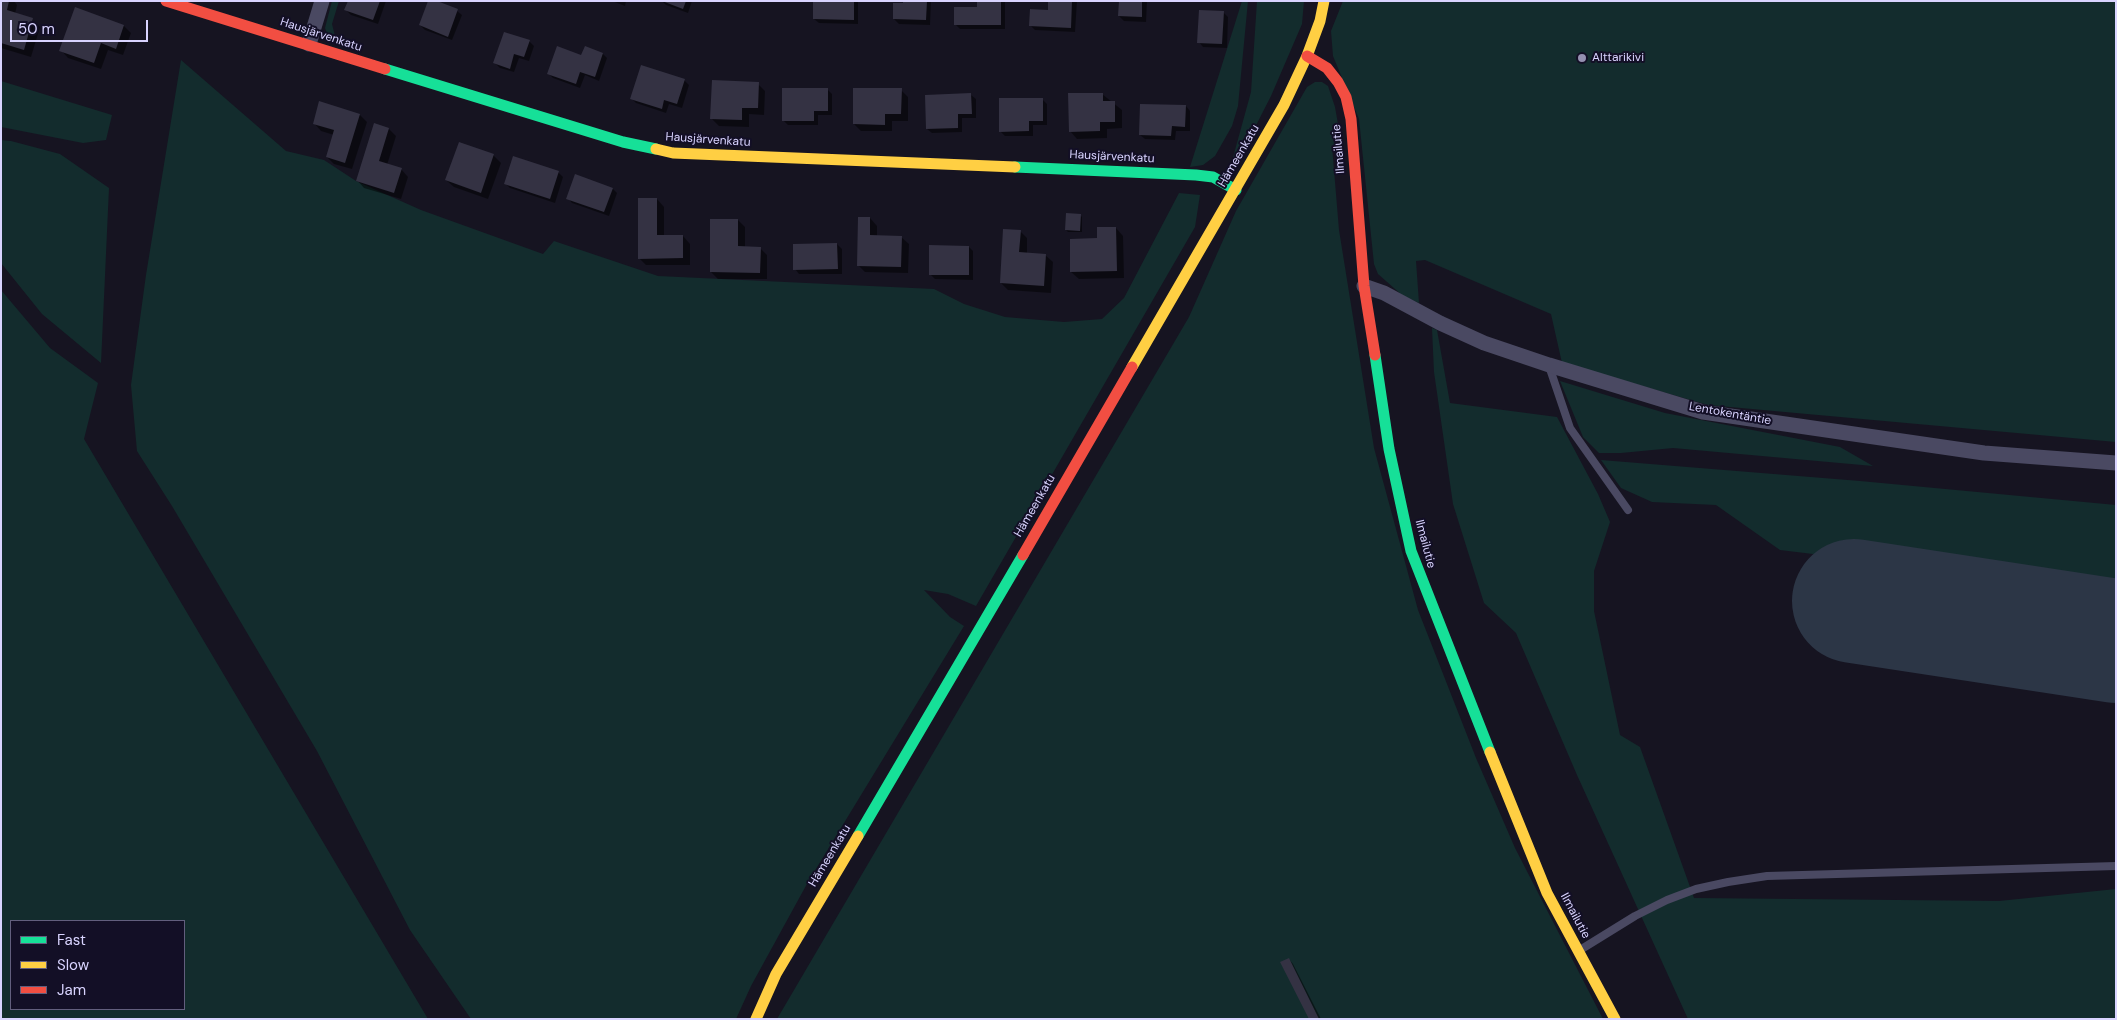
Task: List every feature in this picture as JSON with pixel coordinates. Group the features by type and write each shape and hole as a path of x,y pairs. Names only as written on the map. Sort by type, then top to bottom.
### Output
{"street":[{"name":"Hausjärvenkatu","path":"166,1 623,142 673,153 1196,175 1212,177 1236,190"},
{"path":"309,44 322,1"},
{"name":"Hämeenkatu","path":"756,1019 776,974 981,628 1284,105 1307,56 1320,21 1324,1"},
{"name":"Ilmailutie","path":"1307,56 1327,68 1346,97 1353,143 1364,286 1390,449 1411,551 1436,621 1547,893 1615,1019"},
{"name":"Lentokentäntie","path":"1364,286 1484,342 1549,365 1704,412 1984,453 2116,463"}],"lane":[{"path":"1549,365 1570,428 1628,510"},
{"path":"1578,952 1635,916 1667,900 1696,889 1728,882 1767,876 2116,866"}],"green space":[{"path":"332,1 339,1 332,24 336,40 343,48 330,41 325,28"},
{"path":"1242,1 1248,1 1238,106 1232,126 1215,156 1203,165 1190,167"},
{"path":"1257,1 1304,1 1302,24 1271,96 1246,145 1232,161 1251,92"},
{"path":"1343,1 2116,1 2116,442 1708,405 1562,363 1551,314 1425,260 1416,261 1419,303 1403,296 1378,274 1374,264 1359,119 1333,56 1331,31"},
{"path":"181,60 286,151 324,160 356,181 421,210 543,254 554,241 658,276 934,289 964,304 1005,317 1064,322 1102,319 1124,298 1179,193 1200,195 1195,227 976,606 948,594 924,590 950,617 964,626 808,882 751,986 736,1019 471,1019 410,930 317,751 172,506 137,451 131,385 146,275"},
{"path":"1,81 112,115 106,140 83,143 1,127"},
{"path":"1315,82 1322,82 1328,86 1335,107 1338,124 1338,146 1332,146 1339,230 1374,448 1418,610 1476,758 1515,848 1603,1019 777,1019 1189,317 1236,211 1307,87"},
{"path":"1,140 60,154 109,188 101,363 42,314 1,263"},
{"path":"1,290 50,348 98,383 84,439 428,1019 1,1019"},
{"path":"1432,328 1437,330 1450,403 1557,417 1598,494 1610,522 1594,571 1594,611 1620,735 1640,747 1694,898 1999,901 2116,889 2116,1019 1688,1019 1577,775 1516,633 1484,603 1453,504 1434,372"},
{"path":"1560,381 1665,413 1840,447 1873,466 1673,448 1599,453 1583,437"},
{"path":"1601,460 1860,481 2116,505 2116,597 1895,564 1780,550 1716,505 1652,502 1621,488"}],"building":[{"path":"1,1 9,1 7,10 33,18 24,50 1,43"},
{"path":"348,1 380,1 373,20 344,10"},
{"path":"428,1 437,1 458,9 448,37 419,25"},
{"path":"662,1 686,1 683,9"},
{"path":"813,1 854,1 854,20 813,19"},
{"path":"903,1 927,1 926,20 893,19 893,3 903,3"},
{"path":"977,1 1001,1 1001,25 954,25 954,7 977,7"},
{"path":"1048,1 1072,1 1071,28 1029,26 1030,9 1048,10"},
{"path":"1119,1 1142,1 1142,17 1118,16"},
{"path":"75,7 124,25 116,49 101,43 94,63 59,51"},
{"path":"1199,10 1224,11 1222,44 1197,43"},
{"path":"504,32 530,40 524,57 514,54 510,69 493,63"},
{"path":"557,46 581,55 585,46 603,53 595,77 580,72 576,84 547,74"},
{"path":"641,65 685,79 677,104 664,100 662,109 630,99"},
{"path":"712,80 759,82 758,108 742,108 742,120 710,119"},
{"path":"782,88 828,88 828,111 814,111 814,121 782,121"},
{"path":"853,88 902,88 901,114 885,114 885,125 853,124"},
{"path":"971,93 972,114 958,114 958,128 926,129 925,95"},
{"path":"1068,93 1103,93 1103,101 1115,101 1115,122 1100,122 1100,131 1069,132"},
{"path":"999,98 1043,98 1043,121 1029,121 1029,131 999,132"},
{"path":"319,101 360,114 345,163 326,157 334,130 313,124"},
{"path":"1140,104 1186,105 1185,127 1172,126 1171,136 1139,135"},
{"path":"374,123 389,128 379,161 402,168 394,193 356,181"},
{"path":"459,142 494,154 481,193 445,180"},
{"path":"513,156 559,171 550,199 504,184"},
{"path":"575,174 613,188 604,212 566,199"},
{"path":"638,198 657,198 657,235 683,235 683,258 638,259"},
{"path":"1066,213 1081,214 1080,231 1065,230"},
{"path":"858,217 870,217 870,235 902,236 901,267 857,266"},
{"path":"710,219 738,219 738,246 761,247 760,273 710,272"},
{"path":"1097,227 1116,227 1117,271 1070,272 1070,239 1097,238"},
{"path":"1003,229 1021,230 1019,252 1046,254 1044,286 1000,283"},
{"path":"837,243 838,269 793,270 793,244"},
{"path":"929,245 969,246 969,275 929,275"},
{"path":"1289,958 1319,1019 1309,1019 1280,962"}],"runway":[{"path":"1854,601 2116,641"}],"traffic: fast":[{"path":"385,69 623,142 656,149"},
{"path":"1015,167 1196,175 1213,177 1236,190"},
{"path":"1375,355 1389,449 1411,551 1490,752"},
{"path":"858,836 1023,555"}],"traffic: slow":[{"path":"1132,367 1284,105 1307,56 1320,21 1324,1"},
{"path":"656,149 673,153 1015,167"},
{"path":"1490,752 1547,893 1615,1019"},
{"path":"756,1019 776,974 858,836"}],"traffic: jam":[{"path":"166,1 385,69"},
{"path":"1307,56 1327,68 1338,82 1346,97 1351,119 1364,286 1375,355"},
{"path":"1023,555 1132,367"}],"place":[{"name":"Alttarikivi","path":"1582,58"}]}
